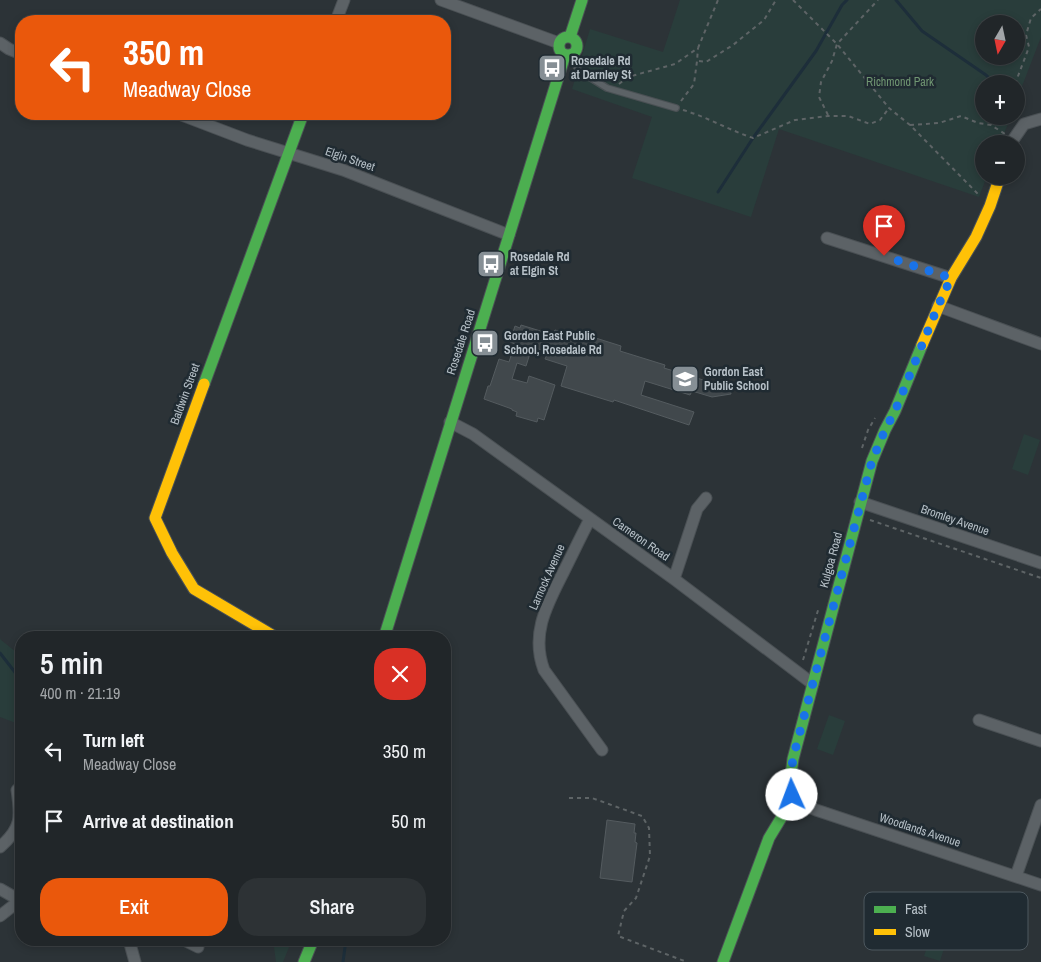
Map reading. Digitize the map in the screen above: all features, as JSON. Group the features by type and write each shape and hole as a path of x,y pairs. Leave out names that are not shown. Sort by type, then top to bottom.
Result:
{"street":[{"path":"338,15 344,0"},
{"path":"441,0 560,43"},
{"path":"570,37 582,0"},
{"path":"570,37 575,40 576,51 568,54 562,53 559,49 560,43 565,38 570,37"},
{"path":"0,44 15,52"},
{"name":"Rosedale Road","path":"386,631 450,422 568,54"},
{"path":"1017,135 1024,124 1041,119"},
{"name":"Elgin Street","path":"194,120 247,140 343,170 509,235"},
{"name":"Baldwin Street","path":"265,631 194,590 172,553 155,518 301,120"},
{"name":"Kulgoa Road","path":"792,800 791,775 793,758 872,461 895,411 938,306 951,278 976,237 997,185"},
{"path":"827,238 951,278"},
{"path":"938,306 1041,344"},
{"name":"Cameron Road","path":"450,422 473,434 674,579 813,684"},
{"path":"674,579 698,509 706,498"},
{"name":"Bromley Avenue","path":"860,502 1041,563"},
{"name":"Larnock Avenue","path":"590,519 545,609 539,646 544,670 602,750"},
{"path":"980,720 1041,741"},
{"path":"722,962 768,838 792,800"},
{"name":"Woodlands Avenue","path":"792,800 816,810 1041,885"},
{"path":"1016,876 1041,805"},
{"path":"0,847 15,831"},
{"path":"0,889 15,898"},
{"path":"0,916 15,905"},
{"path":"131,946 135,962"},
{"path":"304,962 311,946"}],"lane":[{"path":"568,54 578,70 611,89 676,108"}],"path":[{"path":"718,0 698,48 694,84 676,108 701,116 753,138 794,120 848,116 870,124 880,120 888,108"},
{"path":"697,61 706,62 733,46 764,20 776,0"},
{"path":"793,0 837,44 888,108 910,125 990,206"},
{"path":"828,116 819,97 821,82 832,61 837,44 878,0"},
{"path":"1018,75 1029,47 1026,35 1031,18 1041,9"},
{"path":"611,89 628,77 675,64 698,48"},
{"path":"910,125 939,123 961,116 975,122"},
{"path":"991,125 1003,135"},
{"path":"864,518 1041,578"},
{"path":"569,798 592,798 642,816 649,828 650,856 636,898 624,911 618,936 687,962"}],"green space":[{"name":"Richmond Park","path":"680,0 1041,0 1041,37 1025,79 1025,75 975,75 975,125 1007,125 1004,135 975,135 975,185 984,185 979,197 779,129 751,217 632,178 652,117 572,89 590,29 663,52"},
{"path":"1024,434 1040,440 1028,475 1012,469"},
{"path":"0,638 15,651 15,723 0,717"},
{"path":"829,715 845,721 833,755 817,749"},
{"path":"274,946 290,946 283,962 276,962"},
{"path":"926,950 944,950 940,961 924,956"}],"building":[{"path":"521,325 547,333 548,331 554,333 555,330 582,338 583,334 621,346 620,351 665,365 664,368 713,383 729,381 731,394 712,397 692,391 690,395 645,381 641,395 694,412 689,425 614,400 613,402 561,386 567,366 545,359 548,352 532,347 526,366 517,363 512,379 527,383 529,376 555,385 544,420 538,418 537,422 516,416 517,412 512,409 484,399 499,359 509,362 515,344 510,342 515,326 520,328"},
{"path":"607,820 635,824 634,833 636,833 635,842 637,843 632,882 600,878"}],"waterway":[{"path":"718,192 753,138 816,51 842,5 847,0"},
{"path":"896,0 922,31 986,75"},
{"path":"0,653 15,672"},
{"path":"343,962 345,946"}],"traffic: fast":[{"path":"570,37 582,0"},
{"path":"568,37 574,40 577,46 574,52 568,55 562,52 559,46 562,40 568,37"},
{"path":"386,631 565,55"},
{"path":"204,384 301,120"},
{"path":"723,962 769,838 792,800 791,775 793,759 872,461 922,345"},
{"path":"304,962 311,946"}],"traffic: slow":[{"path":"922,345 951,278 976,237 997,185"},
{"path":"204,384 155,518 172,553 194,589 265,631"}],"place":[{"name":"Rosedale Rd at Darnley St","path":"552,68"},
{"name":"Rosedale Rd at Elgin St","path":"491,264"},
{"name":"Gordon East Public School, Rosedale Rd","path":"485,343"},
{"name":"Gordon East Public School","path":"685,379"}],"route":[{"path":"792,795 791,768 793,758 872,461 951,278 884,256"}]}
